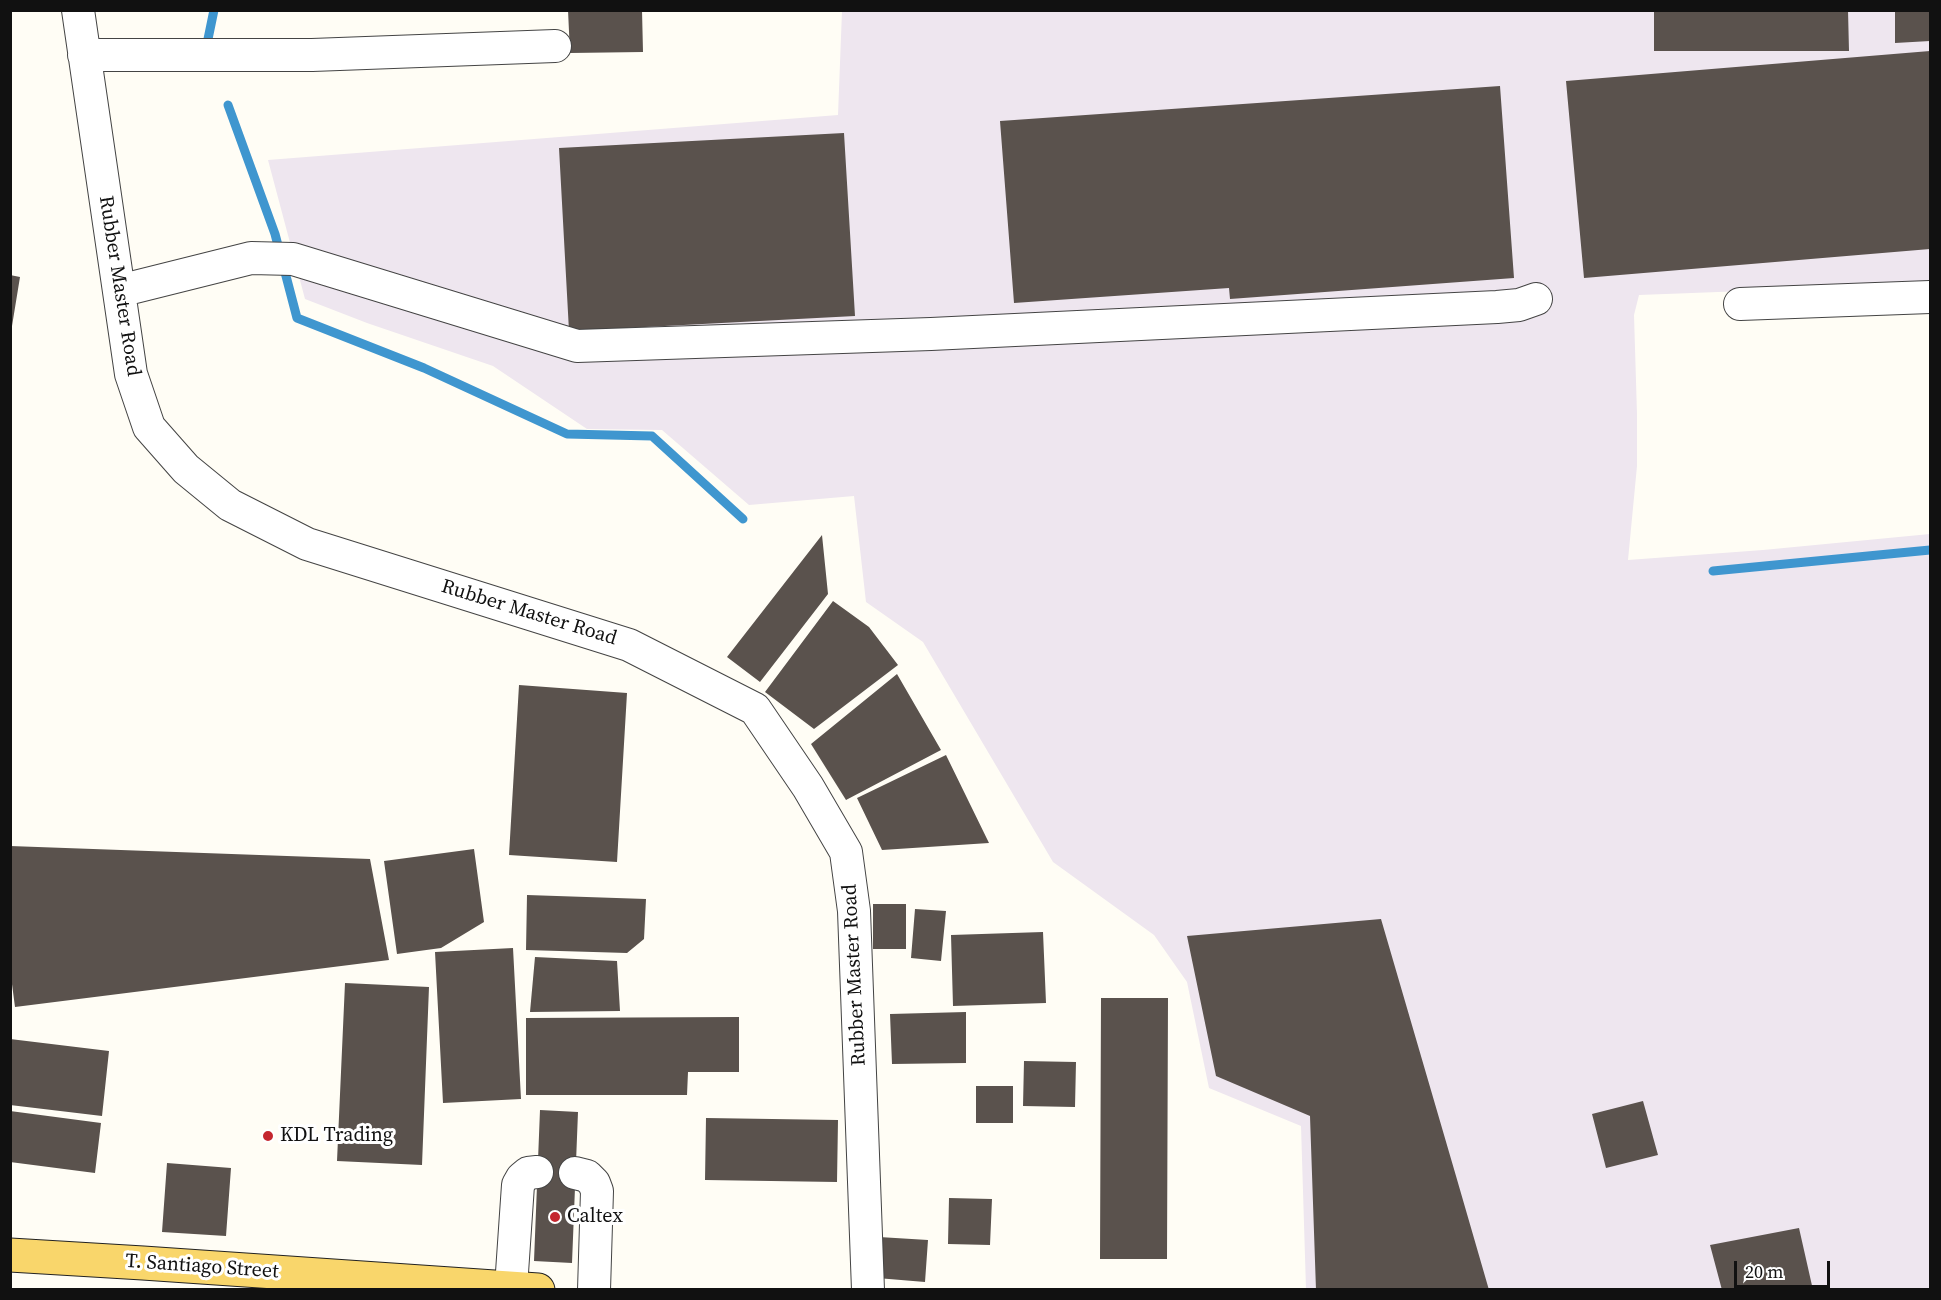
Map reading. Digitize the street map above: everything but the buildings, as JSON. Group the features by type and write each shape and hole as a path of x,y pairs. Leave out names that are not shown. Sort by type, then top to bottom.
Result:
{"main road":[{"name":"T. Santiago Street","path":"10,1255 510,1288"}],"street":[{"name":"Rubber Master Road","path":"78,10 131,374 149,427 186,469 230,505 307,544 629,645 755,709 808,787 846,852 854,911 868,1290"},
{"path":"84,55 312,55 555,46"},
{"path":"119,291 251,258 293,258 577,346 931,334 1497,308 1519,305 1536,299"},
{"path":"1740,304 1930,297"},
{"path":"510,1288 518,1185 528,1173 537,1172"},
{"path":"575,1173 587,1176 594,1183 597,1191 594,1290"}],"shaded area":[{"path":"842,11 1930,11 1930,284 1639,295 1634,315 1637,466 1628,560 1930,534 1930,1289 1306,1289 1301,1126 1209,1088 1187,982 1154,935 1053,862 923,642 866,602 854,496 749,505 662,430 587,429 493,366 305,299 268,160 838,115"}],"waterway":[{"path":"208,39 214,10"},
{"path":"228,105 275,234 297,318 424,368 567,434 652,436 743,519"},
{"path":"1713,571 1930,550"}],"place":[{"name":"KDL Trading","path":"268,1136"},
{"name":"Caltex","path":"555,1217"}]}
